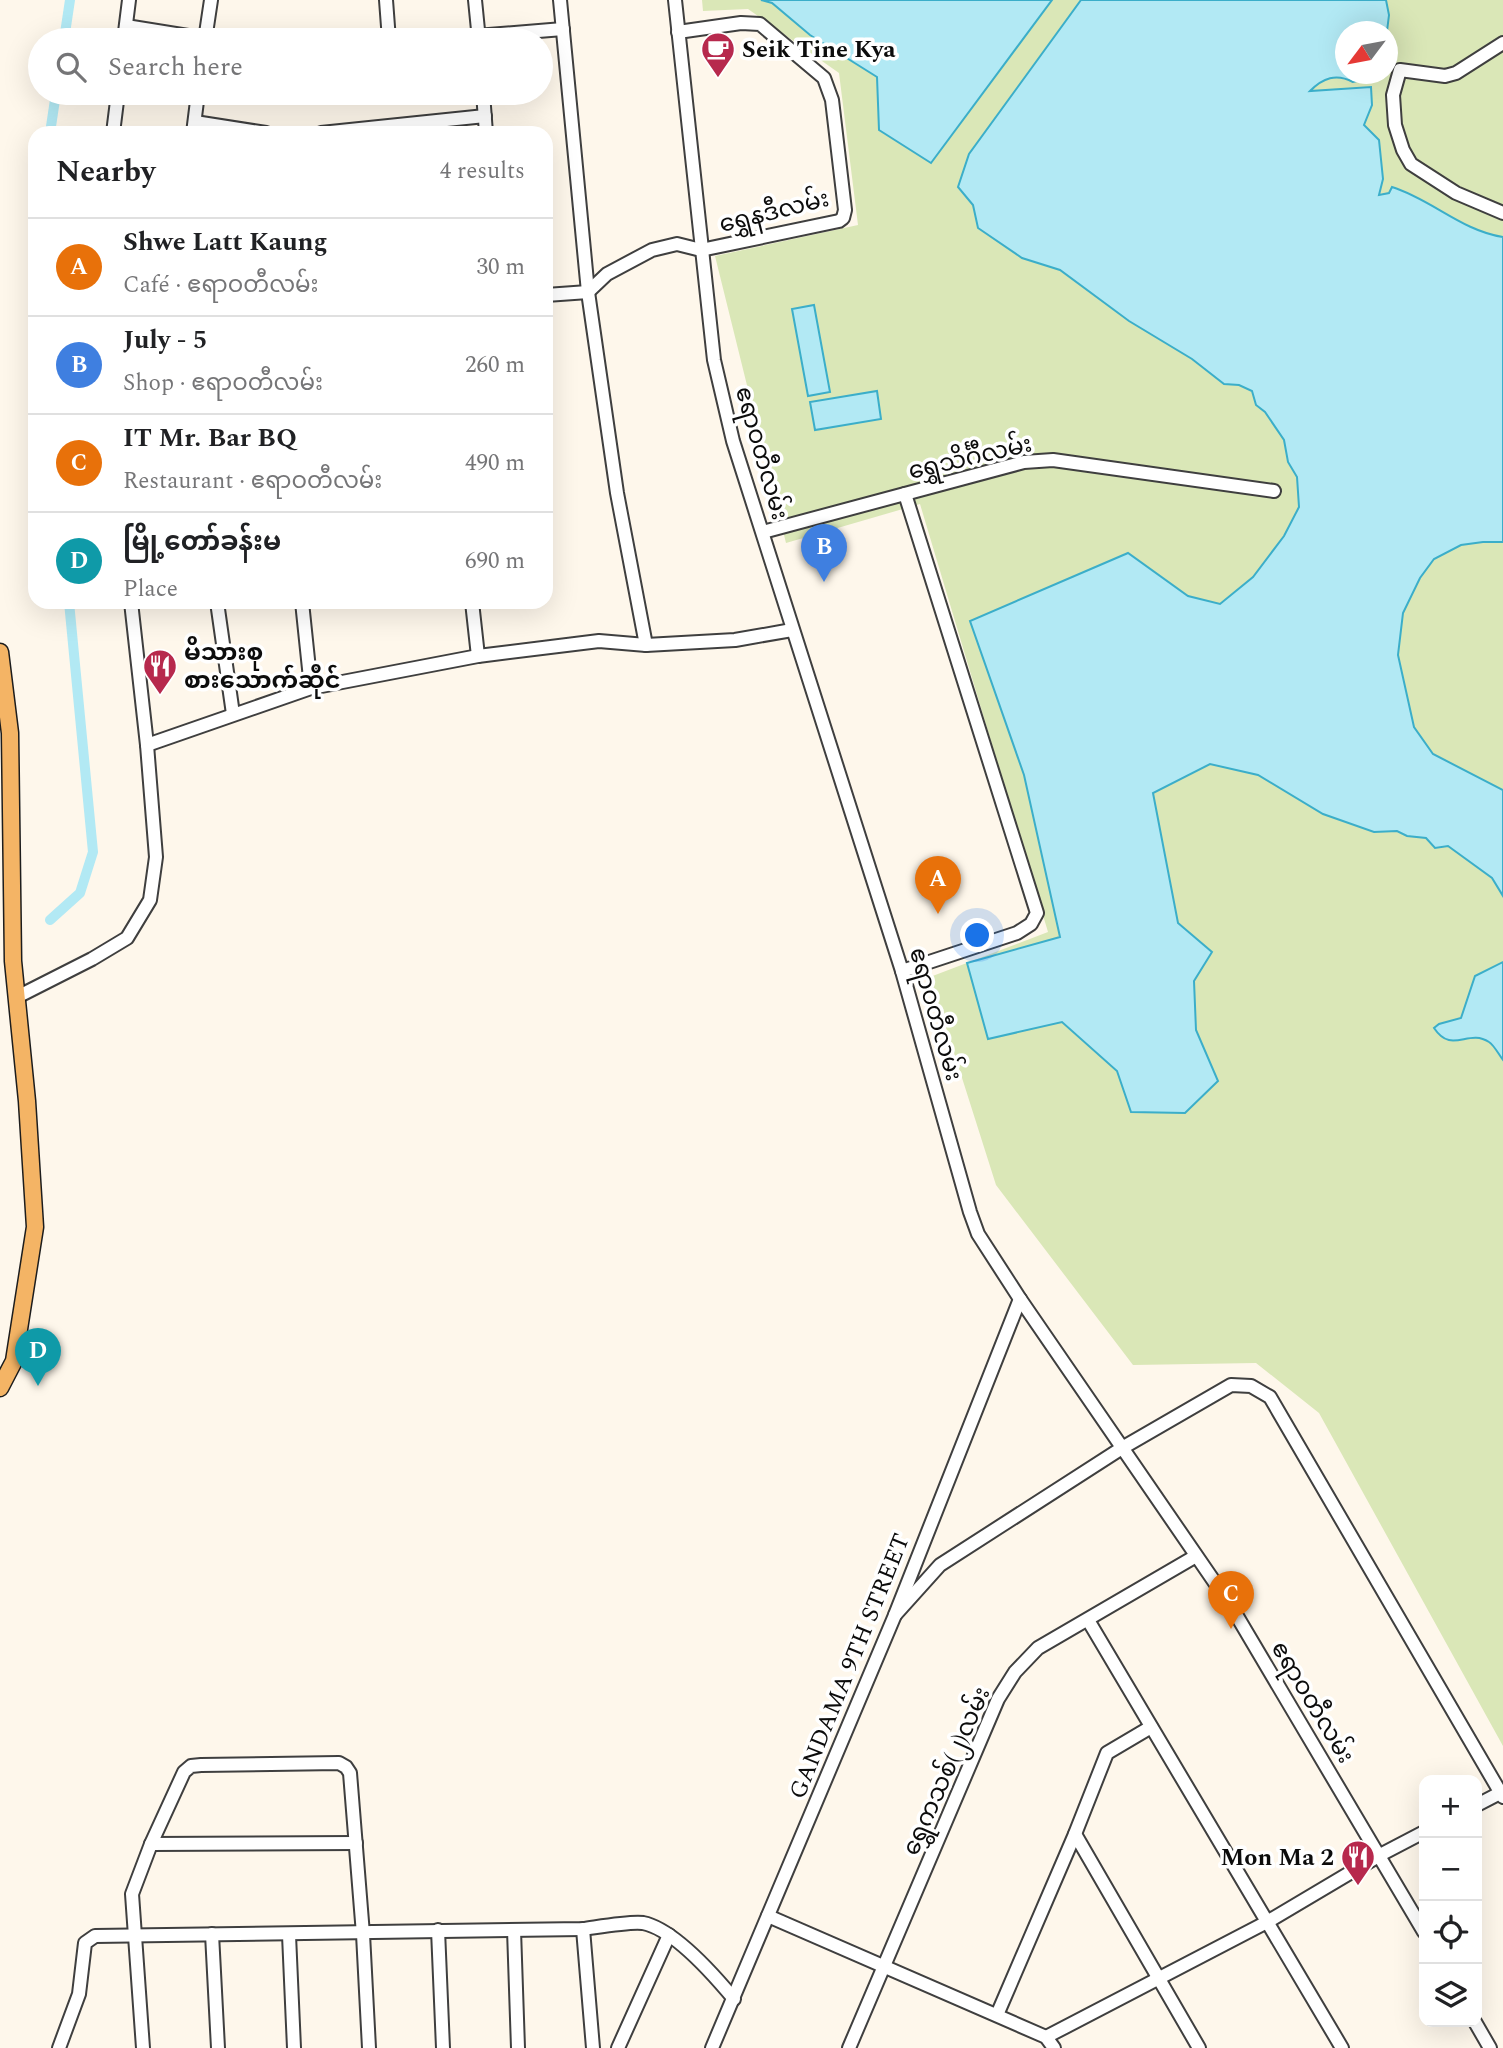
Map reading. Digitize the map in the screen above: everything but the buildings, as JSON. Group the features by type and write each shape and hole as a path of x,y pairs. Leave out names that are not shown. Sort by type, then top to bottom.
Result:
{"main road":[{"path":"0,652 10,733 13,961 35,1227 14,1361 0,1388"}],"street":[{"path":"130,0 126,26 138,28"},
{"path":"209,28 211,0"},
{"path":"386,0 388,28"},
{"path":"475,0 478,28"},
{"path":"560,0 588,292 617,493 646,645"},
{"name":"ဧရာဝတီလမ်း","path":"675,0 714,360 733,441 902,971 978,1234 1231,1606 1419,1923"},
{"name":"ရွှေနဒီလမ်း","path":"678,32 741,23 760,24 824,79 832,100 845,209 844,218 839,221 701,250"},
{"path":"553,30 563,29"},
{"path":"1503,43 1456,73 1445,76 1400,70 1393,95 1395,125 1411,164 1456,193 1503,213"},
{"path":"114,126 116,105"},
{"path":"194,126 197,105"},
{"path":"484,105 486,126"},
{"path":"389,126 485,116"},
{"path":"553,294 588,292 607,274 652,250 677,244 701,250"},
{"name":"ရွှေသိင်္ဂီလမ်း","path":"763,532 1024,463 1053,460 1274,491"},
{"path":"902,971 1017,933 1031,924 1037,914 905,494"},
{"path":"17,997 92,960 127,938 150,900 156,857 132,609"},
{"path":"218,609 233,715"},
{"path":"303,609 311,688"},
{"path":"473,609 478,656"},
{"path":"147,745 311,688 478,656 598,641 646,645 734,640 792,631"},
{"name":"GANDAMA 9TH STREET","path":"712,2048 895,1615 1020,1299"},
{"path":"895,1615 940,1565 1122,1448 1231,1385 1251,1386 1270,1397 1502,1795 1482,1803"},
{"name":"ရွှေကသစ်(၂)လမ်း","path":"849,2048 998,1699 1015,1672 1038,1648 1196,1556"},
{"path":"1087,1620 1342,2048"},
{"path":"997,2015 1107,1753 1151,1727"},
{"path":"144,2048 132,1894 179,1780 191,1766 339,1763 346,1766 350,1773 369,2048"},
{"path":"1075,1834 1199,2048"},
{"path":"768,1916 997,2015 1050,2042 1419,1835"},
{"path":"151,1844 356,1843"},
{"path":"59,2048 79,1994 85,1943 95,1937 583,1929 643,1923 669,1936 710,1971 734,1999"},
{"path":"583,1929 593,2048"},
{"path":"438,1930 443,2048"},
{"path":"514,1930 518,2048"},
{"path":"212,1934 218,2048"},
{"path":"289,1935 293,2048"},
{"path":"618,2048 669,1936"},
{"path":"1478,2027 1490,2048"}],"green space":[{"path":"702,0 1503,0 1503,1746 1319,1413 1256,1363 1133,1365 996,1185 930,977 1048,932 920,504 786,543 715,256 858,225 839,73 748,9 703,11"}],"water":[{"path":"761,0 1052,0 931,163 879,130 877,77 810,35 772,3"},
{"path":"1081,0 1386,0 1388,21 1335,21 1335,77 1310,91 1371,87 1372,105 1364,125 1379,140 1383,179 1379,195 1389,193 1392,187 1420,199 1460,222 1488,234 1503,237 1503,542 1461,545 1434,559 1420,578 1403,613 1398,655 1414,727 1433,754 1503,790 1503,896 1492,878 1448,846 1435,848 1426,838 1407,836 1397,831 1374,832 1323,814 1258,775 1210,764 1153,793 1178,923 1212,952 1194,981 1196,1030 1218,1081 1185,1113 1131,1112 1117,1071 1062,1022 988,1039 967,963 1060,937 1024,775 970,621 1128,553 1188,596 1220,604 1253,577 1284,536 1299,507 1297,477 1288,462 1284,440 1265,412 1256,405 1252,391 1239,385 1224,384 1192,359 1129,321 1060,270 1022,258 978,228 973,205 958,187 969,154"},
{"path":"814,305 830,392 808,396 792,309"},
{"path":"877,391 881,419 815,430 810,402"},
{"path":"1503,962 1503,1060 1489,1042 1481,1038 1447,1040 1434,1028 1461,1018 1475,976"}],"waterway":[{"path":"66,28 70,0"},
{"path":"51,126 54,105"},
{"path":"50,920 80,893 93,852 70,609"}],"place":[{"name":"Seik Tine Kya","path":"718,79"},
{"name":"July - 5","path":"824,582"},
{"name":"မိသားစု စားသောက်ဆိုင်","path":"160,696"},
{"name":"Shwe Latt Kaung","path":"938,914"},
{"name":"မြို့တော်ခန်းမ","path":"38,1386"},
{"name":"IT Mr. Bar BQ","path":"1231,1629"},
{"name":"Mon Ma 2","path":"1358,1887"}]}
